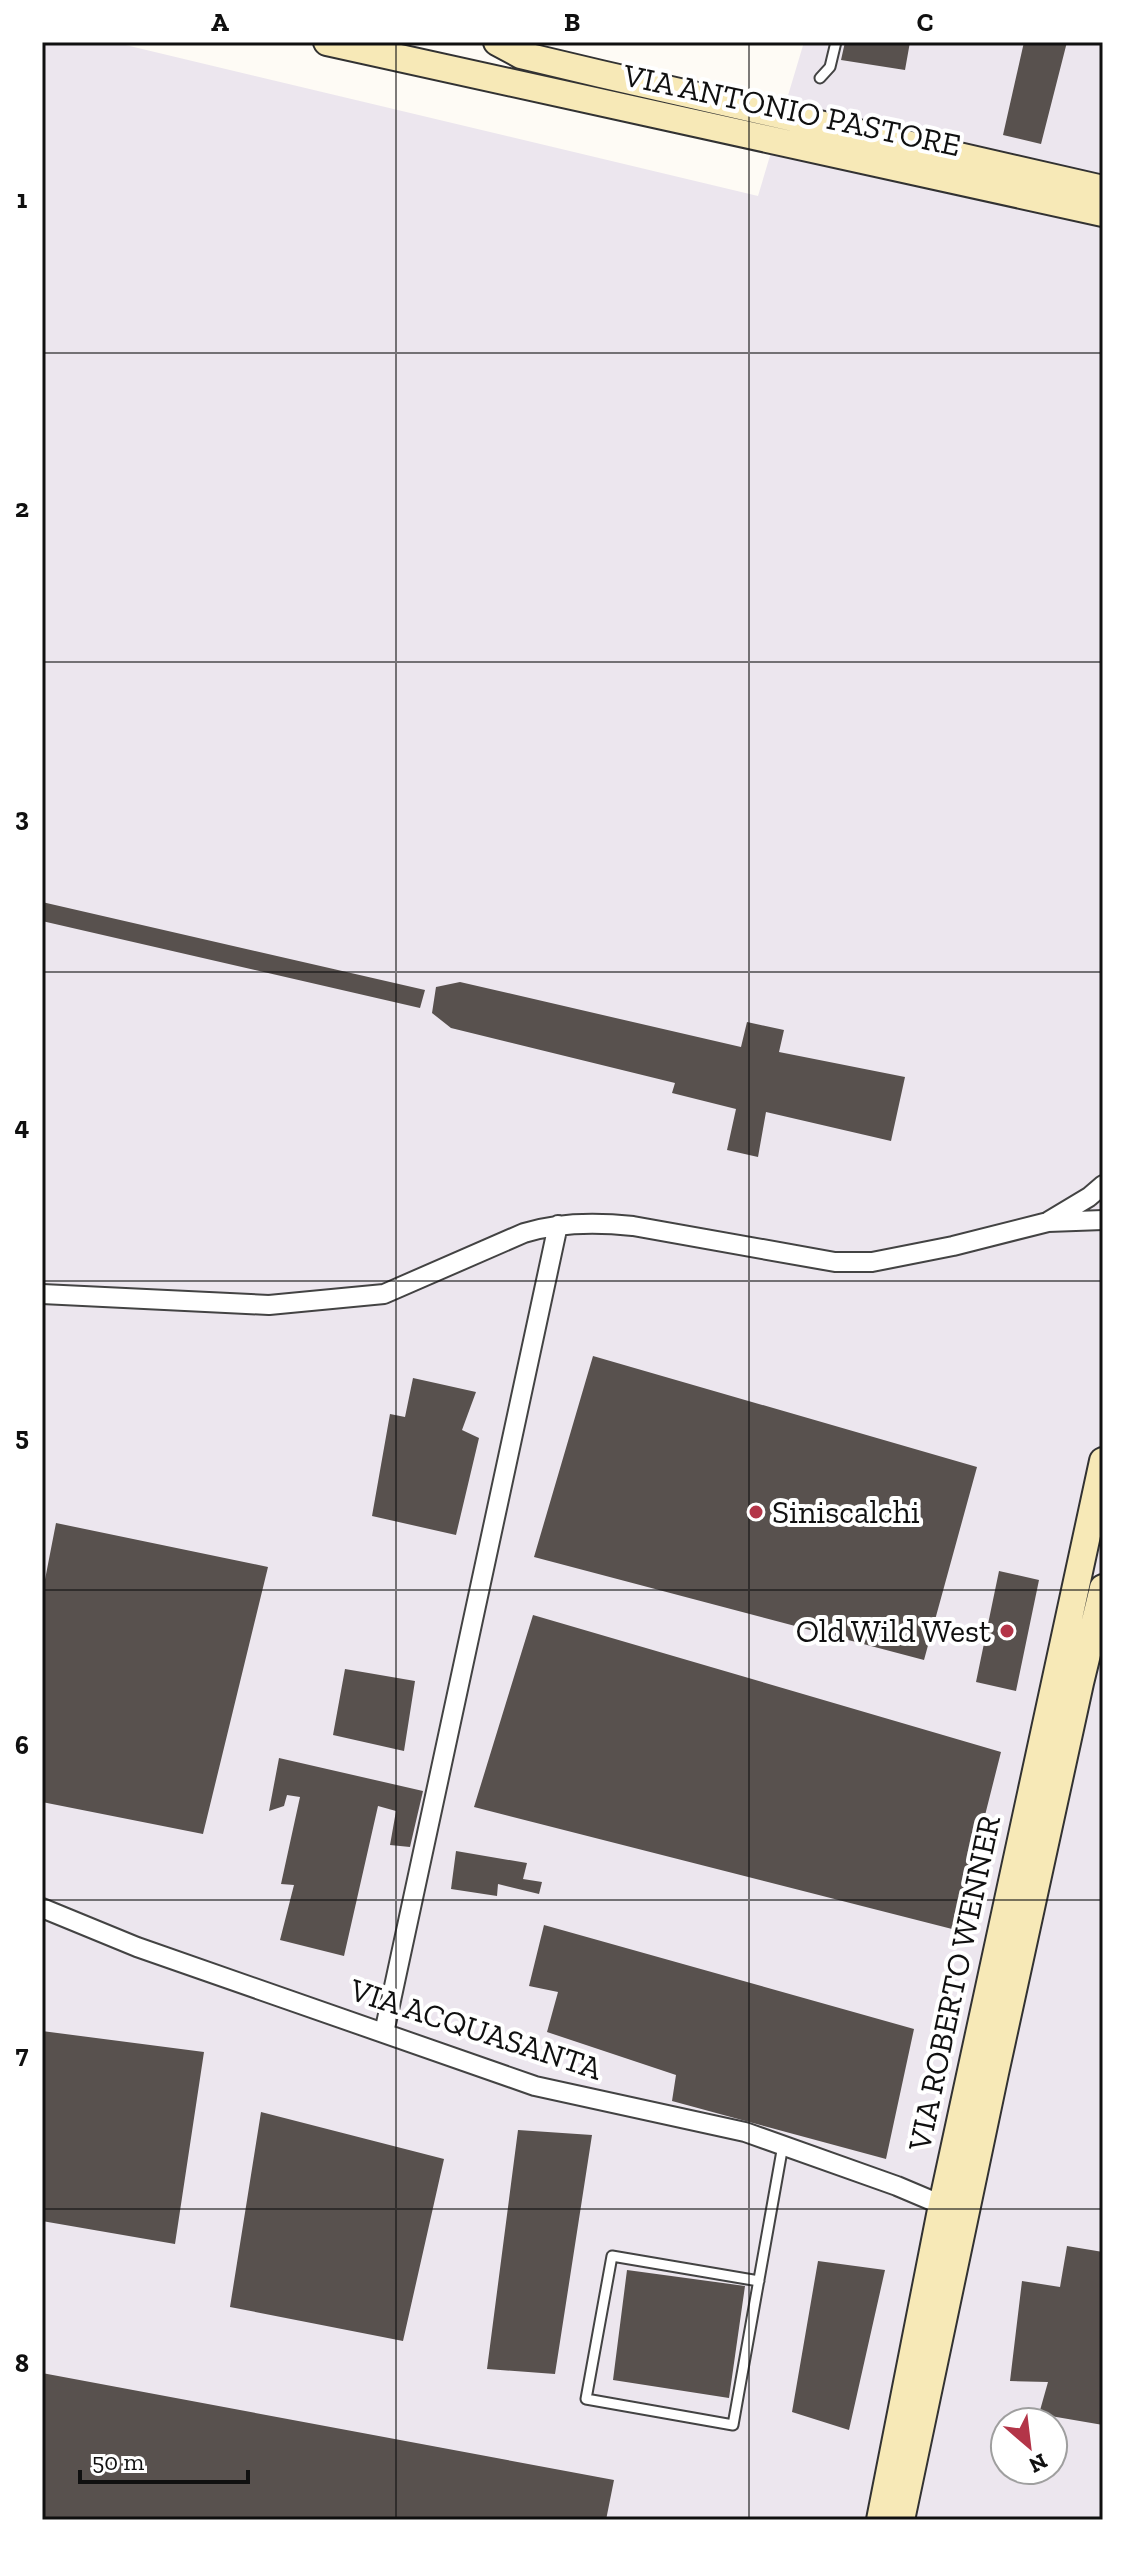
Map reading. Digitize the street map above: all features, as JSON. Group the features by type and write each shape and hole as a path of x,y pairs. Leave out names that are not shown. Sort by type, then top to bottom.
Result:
{"main road":[{"name":"VIA ANTONIO PASTORE","path":"327,42 375,48 1103,213"},
{"name":"VIA ANTONIO PASTORE","path":"497,42 521,55 1103,189"},
{"name":"VIA ROBERTO WENNER","path":"880,2520 942,2205 1103,1461"},
{"name":"VIA ROBERTO WENNER","path":"901,2520 1009,2010 1103,1588"}],"street":[{"path":"1048,1222 1103,1185"},
{"path":"42,1294 269,1305 384,1294 524,1233 558,1225 618,1225 835,1262 872,1262 927,1252 1048,1222 1103,1220"},
{"path":"384,2033 558,1225"},
{"name":"VIA ACQUASANTA","path":"42,1908 137,1947 535,2086 745,2132 942,2205"}],"lane":[{"path":"820,78 830,67 836,42"},
{"path":"759,2281 612,2256 586,2399 733,2425 759,2281 783,2145"}],"shaded area":[{"path":"42,42 113,42 758,196 804,42 1103,42 1103,2520 42,2520"}],"building":[{"path":"845,42 910,42 905,70 841,60"},
{"path":"1024,42 1067,42 1041,144 1003,135"},
{"path":"42,902 425,990 420,1008 42,921"},
{"path":"460,982 741,1047 747,1022 784,1030 779,1052 905,1077 891,1141 766,1112 758,1157 727,1150 736,1109 672,1093 675,1083 451,1028 432,1013 436,987"},
{"name":"Siniscalchi","path":"593,1356 977,1467 924,1660 534,1557"},
{"path":"413,1378 476,1392 462,1430 479,1438 456,1535 372,1516 390,1414 405,1417"},
{"path":"56,1523 268,1567 203,1834 42,1802 42,1595"},
{"name":"Old Wild West","path":"999,1571 1039,1580 1016,1691 976,1682"},
{"path":"533,1615 1001,1752 956,1930 474,1807"},
{"path":"345,1669 415,1681 404,1751 333,1735"},
{"path":"279,1758 423,1791 410,1847 390,1845 396,1811 378,1806 344,1956 280,1940 294,1885 281,1884 300,1797 287,1795 284,1806 269,1811"},
{"path":"456,1851 527,1863 523,1879 542,1882 539,1894 498,1884 497,1896 451,1889"},
{"path":"544,1925 914,2029 886,2159 672,2101 676,2075 547,2032 558,1992 529,1986"},
{"path":"42,2031 204,2052 175,2244 42,2221"},
{"path":"261,2112 444,2159 403,2341 230,2307"},
{"path":"518,2130 592,2135 555,2374 487,2369"},
{"path":"1067,2246 1103,2252 1103,2425 1069,2419 1069,2406 1041,2406 1048,2382 1010,2381 1022,2281 1060,2287"},
{"path":"818,2261 885,2270 849,2430 792,2412"},
{"path":"627,2270 745,2286 729,2398 613,2380"},
{"path":"42,2373 614,2480 606,2520 42,2520"}],"place":[{"name":"Siniscalchi","path":"756,1512"},
{"name":"Old Wild West","path":"1007,1631"}]}
